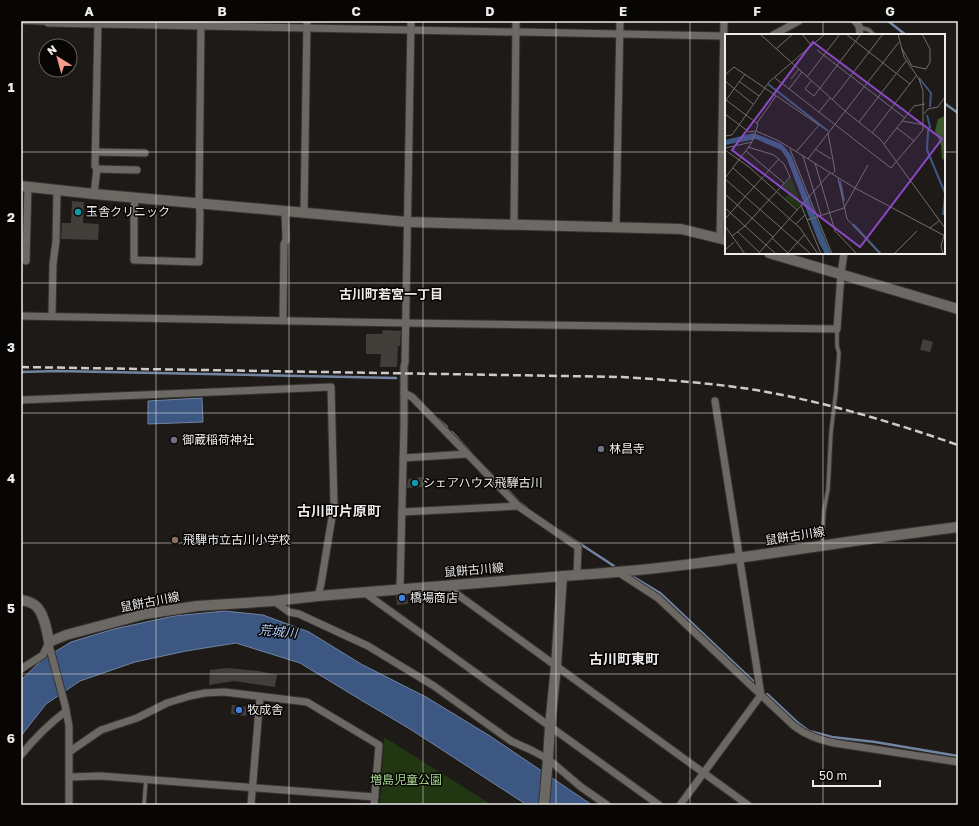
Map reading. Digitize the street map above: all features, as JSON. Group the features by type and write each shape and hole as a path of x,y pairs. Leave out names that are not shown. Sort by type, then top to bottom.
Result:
{"street":[{"path":"400,589 411,21"},
{"path":"514,224 516,21"},
{"path":"616,227 620,21"},
{"path":"26,261 24,186 94,194 407,222 681,229 723,239 720,191 724,109 724,21"},
{"path":"775,34 799,21"},
{"path":"94,194 97,169 95,166 98,22"},
{"path":"48,23 306,24 411,30 723,36"},
{"path":"135,197 134,260 199,262 201,23"},
{"path":"304,213 306,24"},
{"path":"857,24 860,34"},
{"path":"96,152 145,153"},
{"path":"97,169 137,170"},
{"path":"52,316 57,190"},
{"path":"283,320 284,244 286,240 285,211"},
{"path":"772,254 958,310"},
{"path":"21,316 837,329 844,254"},
{"path":"21,400 331,387 334,505 322,584 318,596"},
{"path":"404,393 412,397 518,506 578,547 577,575"},
{"path":"680,805 761,695 715,400"},
{"path":"403,458 467,454"},
{"path":"402,512 518,506"},
{"name":"鼠餅古川線","path":"50,646 66,634 145,614 197,606 274,601 400,589 618,572 740,558 822,545 958,527"},
{"path":"618,572 658,598 802,732 817,739 834,743 958,762"},
{"path":"544,805 562,576"},
{"path":"450,586 454,592 748,805"},
{"path":"365,593 659,805"},
{"path":"21,600 35,605 42,615 66,708 69,726 69,805"},
{"path":"274,601 289,612 299,614 368,646 434,686 511,741 531,750 608,805"},
{"path":"21,669 43,654 50,646"},
{"path":"69,752 100,730 137,718 167,703 190,696 205,693 224,692 307,702 380,745 374,805"},
{"path":"251,805 260,697"},
{"path":"21,755 66,708"},
{"path":"68,777 101,776 375,797"}],"lane":[{"path":"21,22 48,23"},
{"path":"857,24 869,30 873,34"},
{"path":"822,545 839,353 837,346 837,329"},
{"path":"144,805 146,779"}],"green space":[{"name":"増島児童公園","path":"384,737 492,805 380,805"}],"water":[{"path":"202,398 203,422 148,424 148,401"},
{"name":"荒城川","path":"225,611 263,615 309,632 361,664 426,697 490,736 592,805 527,805 410,729 300,663 236,643 186,651 135,662 80,681 46,704 21,736 21,680 43,659 71,642 114,629 174,616"}],"building":[{"name":"玉舎クリニック","path":"72,201 84,202 83,223 99,224 98,240 61,239 62,223 71,223"},
{"path":"383,330 401,331 400,346 398,346 397,367 380,367 381,354 366,354 366,334 382,334"},
{"path":"923,339 933,342 930,352 920,350"},
{"name":"シェアハウス飛騨古川","path":"422,477 423,487 407,488 408,479"},
{"name":"橋場商店","path":"407,595 408,604 397,605 396,596"},
{"path":"227,668 259,671 277,675 275,687 234,681 209,685 210,670"},
{"name":"牧成舎","path":"232,705 247,707 246,716 231,714"}],"waterway":[{"path":"888,21 905,34"},
{"path":"945,104 958,113"},
{"path":"21,372 58,371 396,378"},
{"path":"438,419 447,427"},
{"path":"452,432 471,453"},
{"path":"499,481 520,503 527,508"},
{"path":"559,530 614,566"},
{"path":"632,576 660,593 753,681"},
{"path":"767,694 798,723 809,731 832,737 875,742 958,756"}],"railway":[{"path":"21,367 623,377 673,381 756,390 807,400 908,428 958,445"}],"place":[{"name":"玉舎クリニック","path":"78,212"},
{"name":"御蔵稲荷神社","path":"174,440"},
{"name":"林昌寺","path":"601,449"},
{"name":"シェアハウス飛騨古川","path":"415,483"},
{"name":"飛騨市立古川小学校","path":"175,540"},
{"name":"橋場商店","path":"402,598"},
{"name":"牧成舎","path":"239,710"}],"district":[{"name":"古川町若宮一丁目","path":"391,294"},
{"name":"古川町片原町","path":"339,511"},
{"name":"古川町東町","path":"624,659"}]}
